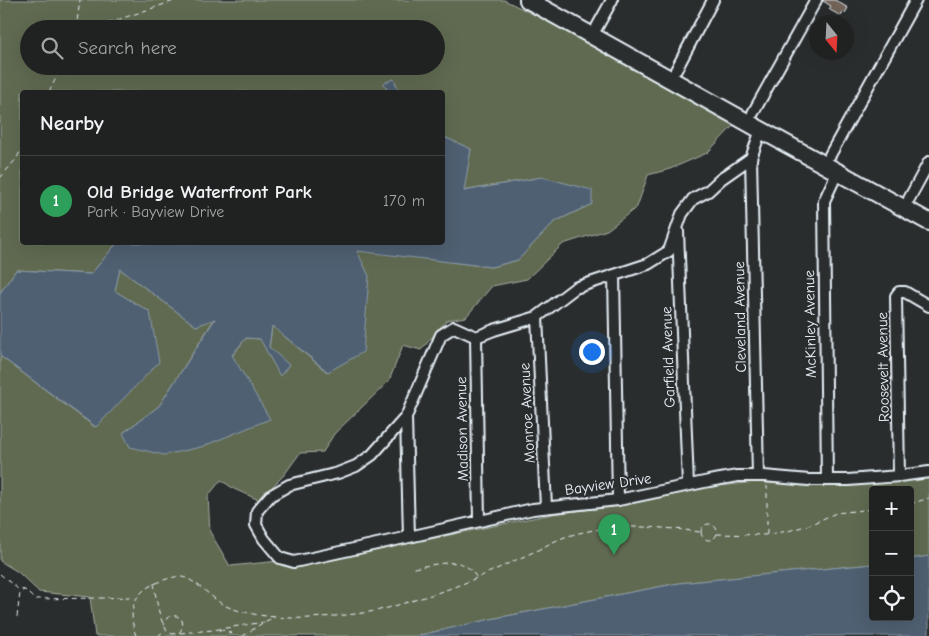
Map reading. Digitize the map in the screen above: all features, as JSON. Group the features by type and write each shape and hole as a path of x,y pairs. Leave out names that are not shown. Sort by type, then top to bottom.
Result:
{"highway":[{"path":"528,0 929,222"},
{"path":"550,0 929,210"}],"street":[{"path":"597,26 612,0"},
{"path":"676,70 713,0"},
{"path":"753,113 816,0"},
{"path":"830,155 916,0"},
{"name":"Cleveland Avenue","path":"758,476 751,158 760,130"},
{"path":"409,538 406,417 441,335 454,327 476,337 537,317 575,288 648,264 669,251 682,214 693,200 708,191 751,158"},
{"path":"909,199 929,162"},
{"name":"McKinley Avenue","path":"827,480 824,201 838,171"},
{"name":"Garfield Avenue","path":"678,227 688,485"},
{"path":"614,275 618,500"},
{"name":"Roosevelt Avenue","path":"900,476 896,296 899,292 905,292 929,306"},
{"name":"Monroe Avenue","path":"537,317 546,508"},
{"name":"Madison Avenue","path":"476,337 478,521"},
{"name":"Bayview Drive","path":"406,417 372,455 356,466 338,473 289,485 270,496 257,511 256,525 264,539 280,558 294,562 533,509 618,500 738,476 848,480 929,472"}],"path":[{"path":"77,20 80,0"},
{"path":"114,20 177,0"},
{"path":"50,90 58,75"},
{"path":"0,178 17,158 20,151"},
{"path":"767,534 768,483"},
{"path":"914,503 929,498"},
{"path":"700,532 703,538 709,540 717,534 788,532 836,514 869,509"},
{"path":"700,532 703,526 709,524 716,528 717,534"},
{"path":"136,636 132,612 136,598 141,592 154,584 169,578 183,577 191,580 223,604 240,610 276,617 343,616 377,611 433,595 477,578 564,537 588,531 648,527 700,532"},
{"path":"414,568 452,563 462,564 471,570 477,578"},
{"path":"0,574 18,589 25,590 34,599 136,598"},
{"path":"154,584 159,614 165,630 172,634 264,622"},
{"path":"17,617 20,593 25,590"},
{"path":"164,625 167,618 174,615 178,616 183,622 179,633"},
{"path":"243,636 264,622 276,617"},
{"path":"158,636 165,630"},
{"path":"213,630 223,630 235,636"}],"green space":[{"path":"0,0 504,0 568,31 735,124 707,153 670,169 648,175 637,207 607,230 563,244 527,279 492,286 466,317 447,320 421,350 403,345 389,381 334,434 323,452 300,453 284,475 259,500 234,489 221,480 208,496 210,532 230,566 279,561 303,565 552,514 626,505 710,487 755,482 849,486 929,478 929,556 914,558 914,486 869,486 869,564 679,583 491,619 416,636 95,636 90,597 39,592 18,572 0,561 0,356 95,427 150,312 114,291 120,269 196,326 215,318 159,406 123,433 232,356 246,338 261,339 269,348 272,326 327,372 357,250 491,267 518,260 554,222 592,204 542,177 463,191 471,149 445,137 445,90 398,90 394,79 384,83 387,90 20,90 20,245 115,245 91,274 16,270 0,293"}],"water":[{"path":"394,79 398,90 387,90 384,83"},
{"path":"445,137 471,149 464,191 542,177 592,190 592,204 554,222 518,260 491,267 357,251 369,276 363,352 328,372 272,326 269,347 289,365 280,376 260,339 246,338 232,355 270,419 201,447 164,455 130,447 123,433 159,406 215,319 196,326 120,269 115,291 150,312 159,362 96,427 0,356 0,293 16,270 91,274 115,245 445,245"},
{"path":"929,556 929,636 416,636 491,619 679,583 869,564 869,621 914,621 914,558"}],"building":[{"path":"835,0 848,8 845,13 843,12 839,15 830,10 831,6 823,1"}],"place":[{"name":"Old Bridge Waterfront Park","path":"614,555"}]}
